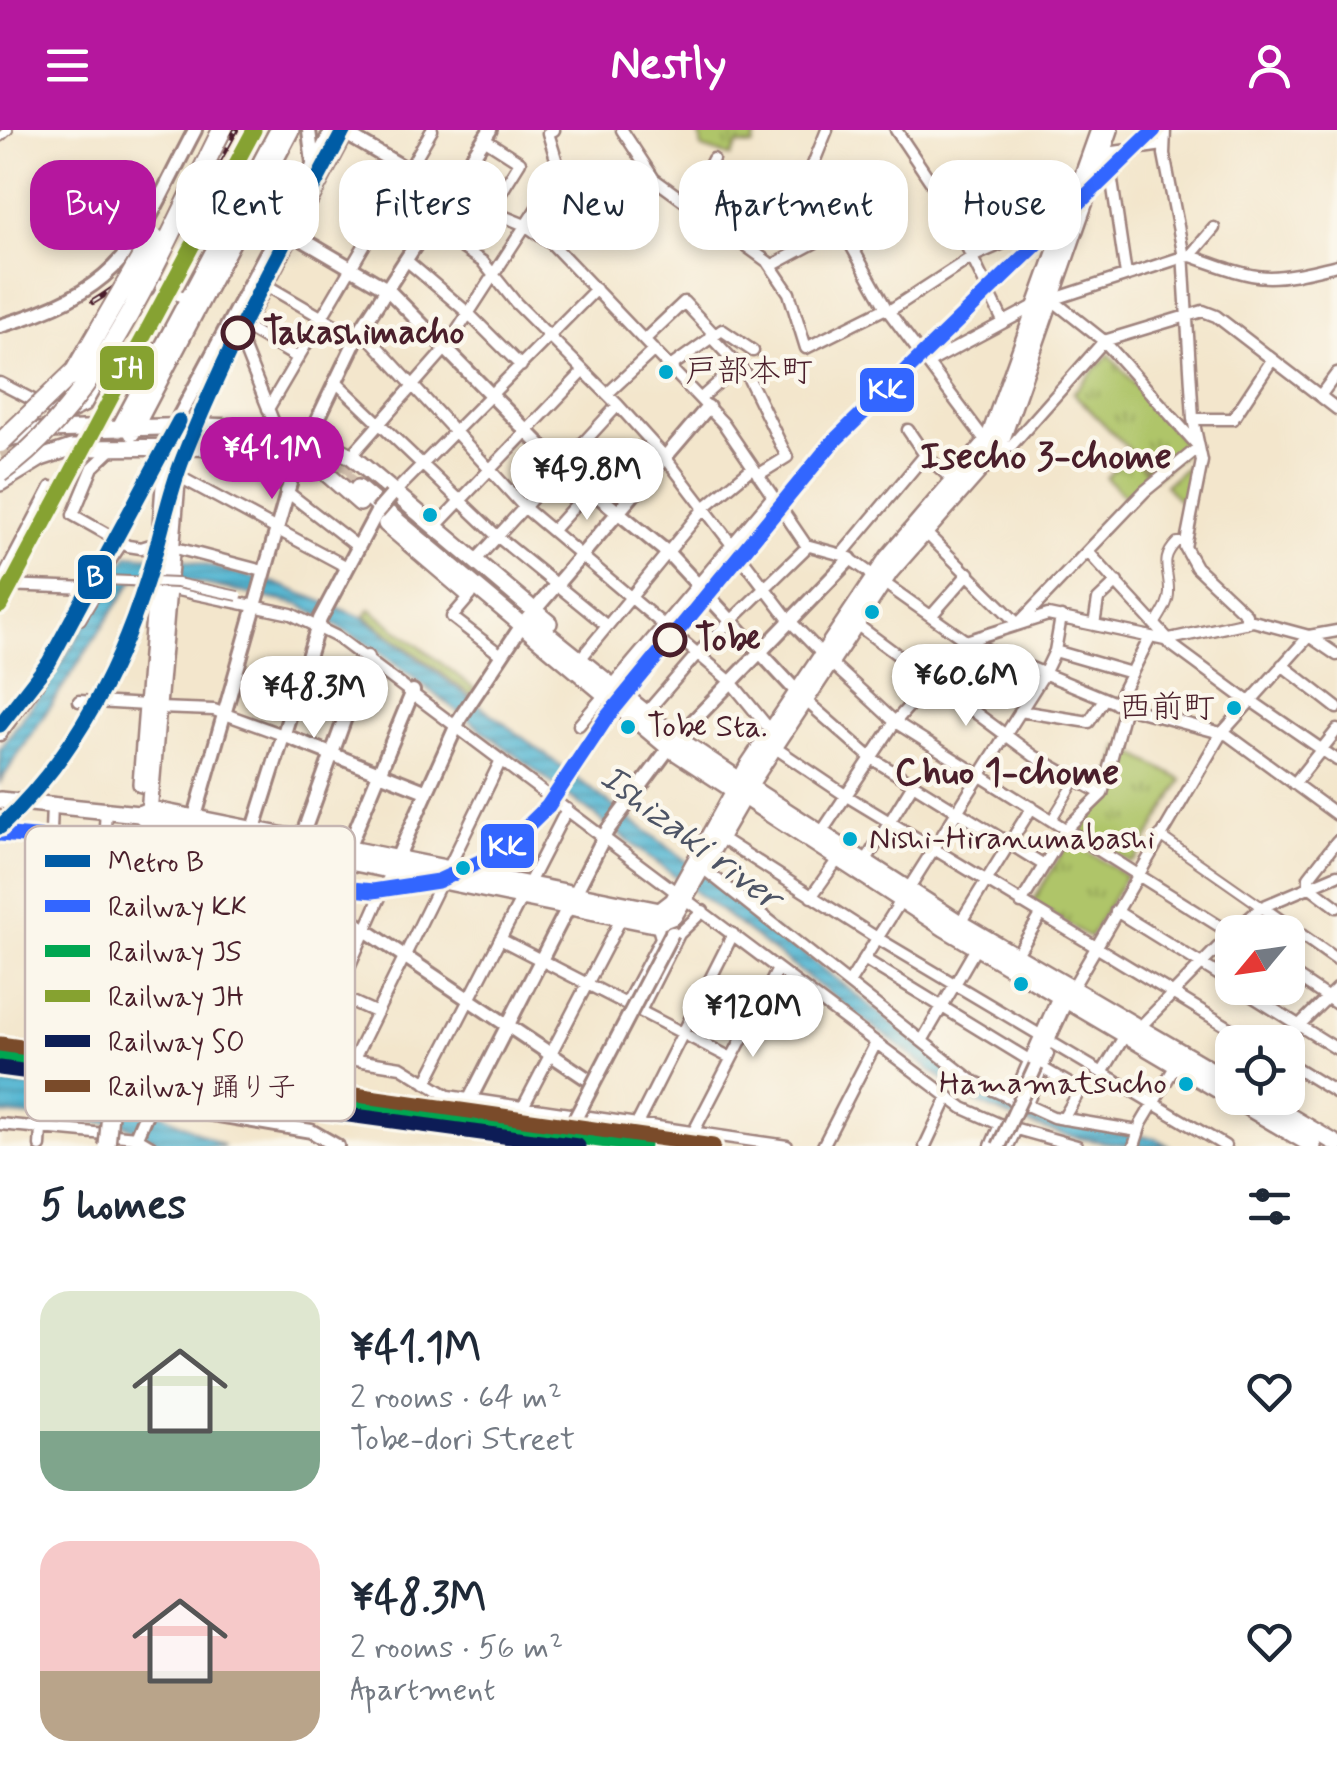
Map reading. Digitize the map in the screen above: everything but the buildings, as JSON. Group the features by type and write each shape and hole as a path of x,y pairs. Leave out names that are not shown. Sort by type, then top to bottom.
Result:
{"highway":[{"path":"0,451 60,395 96,341 208,130"},
{"path":"0,473 46,434 88,382 222,130"},
{"path":"0,442 54,395 96,341"}],"main road":[{"path":"127,429 135,405 188,300 278,130"},
{"path":"114,447 292,130"},
{"path":"826,658 856,624 880,578 925,532 993,443 1096,152 1098,130"},
{"path":"1081,185 1110,130"},
{"path":"1044,302 1058,250"},
{"path":"0,442 65,423 119,420 135,405"},
{"path":"44,430 276,428 310,435 351,456 475,562 568,672 646,713 673,743"},
{"path":"570,900 657,924 683,897 741,788 880,578 955,482 993,443"},
{"path":"0,482 57,452 114,447 263,448 300,456 330,476 471,596 525,621"},
{"path":"166,549 178,476 174,447"},
{"path":"144,826 174,447"},
{"path":"362,484 525,621 580,657 605,689 673,743 838,860 1016,956 1067,996"},
{"path":"741,788 865,862 976,948 1215,1073"},
{"path":"700,868 721,838 741,788"},
{"path":"0,800 146,814 198,826"},
{"path":"193,824 198,826"},
{"path":"355,856 570,900 655,912 683,897"},
{"path":"1132,1031 1176,1065 1313,1146"},
{"path":"1288,1115 1335,1142"},
{"path":"118,1146 120,1121"}],"street":[{"path":"0,326 69,300 114,272 134,245 195,130"},
{"path":"308,130 313,160"},
{"path":"415,160 432,130"},
{"path":"351,456 446,348 562,168 549,143 548,133 554,130"},
{"path":"622,130 642,160"},
{"path":"816,160 828,130"},
{"path":"896,130 947,206 1003,322"},
{"path":"1165,130 1163,145 1186,257 1193,419 1202,474 1186,542 1192,562 1239,606 1246,622"},
{"path":"319,160 337,134"},
{"path":"337,134 388,160"},
{"path":"319,175 337,134"},
{"path":"471,160 487,135 520,162 507,183"},
{"path":"1096,152 1163,145"},
{"path":"1096,152 1109,161 1126,274"},
{"path":"507,219 553,245 704,403 808,546 846,556 966,642 1121,705 1228,735 1337,815"},
{"path":"924,357 1044,302 1186,257 1214,228"},
{"path":"319,249 387,290 563,467 668,553 801,696 871,758 1044,865"},
{"path":"174,447 271,250"},
{"path":"181,427 207,396 285,250"},
{"path":"268,409 363,250"},
{"path":"193,824 286,492 359,334 412,250"},
{"path":"467,250 665,457 790,621 895,722 1215,922"},
{"path":"756,250 789,293 806,348 888,309 988,250"},
{"path":"770,266 802,250"},
{"path":"854,250 888,309 993,443 1011,446 1104,340 1188,313 1216,316 1337,409"},
{"path":"1186,257 1230,273 1277,279 1337,265"},
{"path":"406,260 468,313 521,366"},
{"path":"0,383 64,416 85,406 154,281 188,300"},
{"path":"266,285 322,318 359,334 413,386 524,508 731,682 772,739 845,795 1224,1025"},
{"path":"259,826 320,621 376,514 596,289"},
{"path":"39,406 79,360 116,300 137,311"},
{"path":"580,657 704,507 756,471 787,457 747,375 684,302 644,340"},
{"path":"1044,302 1104,340 1199,447"},
{"path":"670,368 722,330 753,351"},
{"path":"241,331 298,358"},
{"path":"241,331 276,428"},
{"path":"607,394 654,350"},
{"path":"1193,419 1233,419 1272,360"},
{"path":"355,954 425,792 474,695 525,621 737,366"},
{"path":"435,527 584,371"},
{"path":"1320,396 1337,373"},
{"path":"336,382 498,537 607,626"},
{"path":"207,396 208,414 221,427"},
{"path":"475,562 618,404"},
{"path":"908,430 925,456 955,482"},
{"path":"114,447 93,467 73,516 122,543 166,549 262,574"},
{"path":"1018,624 1145,491 1199,447"},
{"path":"470,1099 570,900 623,808 673,743 790,621 846,556 925,456"},
{"path":"178,476 347,567"},
{"path":"50,487 0,584 92,588"},
{"path":"554,530 590,489"},
{"path":"286,492 358,547"},
{"path":"579,725 605,689 665,625 772,496"},
{"path":"925,532 1018,624"},
{"path":"1156,622 1170,591 1165,560 1174,544 1186,542"},
{"path":"0,734 41,679 122,543"},
{"path":"646,713 697,654 808,546"},
{"path":"1088,552 1156,622 1166,640 1337,760"},
{"path":"931,616 969,574"},
{"path":"82,620 105,580 177,583 238,596"},
{"path":"165,582 255,600 320,621 458,722 567,809 606,833 683,897 948,1097 1009,1126 1077,1146"},
{"path":"1094,625 1098,600 1117,582"},
{"path":"471,596 452,617 502,656"},
{"path":"821,833 895,722 966,642 1018,624 1048,615 1166,640 1246,622 1309,636 1337,655"},
{"path":"848,983 1044,674 1055,651 1061,618"},
{"path":"856,624 930,682 1007,732 1034,756 1102,794"},
{"path":"1036,1065 1040,1035 1067,996 1220,734 1309,636 1337,631"},
{"path":"1021,903 1067,828 1102,794 1121,705 1131,673 1150,637"},
{"path":"1055,651 1131,673"},
{"path":"305,826 367,657"},
{"path":"1282,664 1337,708"},
{"path":"355,832 412,692"},
{"path":"1020,712 1089,722 1104,698"},
{"path":"78,701 224,712 425,792"},
{"path":"1294,784 1337,730"},
{"path":"355,1058 501,760"},
{"path":"1052,819 1076,780"},
{"path":"865,862 913,784"},
{"path":"51,826 52,805"},
{"path":"960,924 1032,807"},
{"path":"426,1082 567,809"},
{"path":"105,826 106,810"},
{"path":"1160,835 1337,960"},
{"path":"721,838 877,938 1040,1035"},
{"path":"1309,886 1309,877 1337,841"},
{"path":"810,896 838,860"},
{"path":"700,868 971,1080 1019,1104 1137,1137 1176,1065"},
{"path":"1253,915 1262,907 1337,875"},
{"path":"1309,886 1337,907"},
{"path":"561,1146 676,933 683,897"},
{"path":"577,1115 676,933 703,911"},
{"path":"1116,911 1215,973"},
{"path":"1016,956 1041,916"},
{"path":"524,1107 622,917"},
{"path":"633,1007 661,938 657,924"},
{"path":"355,925 594,1084"},
{"path":"637,1124 733,934"},
{"path":"500,939 731,1058"},
{"path":"922,1041 976,948"},
{"path":"1102,1073 1132,1031 1215,949"},
{"path":"864,959 1080,1090 1064,1119"},
{"path":"693,1133 778,969"},
{"path":"1305,983 1332,1001"},
{"path":"1267,1005 1300,1025 1332,1001 1337,988"},
{"path":"991,1146 1009,1126 1036,1065 1052,1043 1067,996"},
{"path":"999,1146 1067,996"},
{"path":"355,1004 377,1014"},
{"path":"1305,1028 1337,1050"},
{"path":"823,1146 876,1043"},
{"path":"1052,1043 1225,1146"},
{"path":"355,1060 401,1068 448,1096 787,1146"},
{"path":"1305,1073 1337,1093"},
{"path":"925,1146 948,1097"},
{"path":"255,1121 311,1131 337,1146"},
{"path":"0,1124 41,1128 99,1142 150,1146"},
{"path":"1008,1146 1009,1126"},
{"path":"40,1146 41,1128"}],"green space":[{"path":"699,130 757,130 753,146 737,145 731,157 702,148"},
{"path":"1109,354 1190,449 1156,477 1073,393"},
{"path":"1128,454 1152,477 1146,476 1126,497 1106,478"},
{"path":"1188,465 1196,476 1188,502 1182,504 1165,485"},
{"path":"370,609 475,689 471,695 365,616"},
{"path":"1120,746 1182,780 1136,859 1130,862 1074,826 1107,797"},
{"path":"1076,844 1126,876 1090,938 1032,902 1067,845"}],"water":[{"path":"128,555 181,559 275,583 364,618 681,857 976,1089 1055,1122 1155,1138 1169,1146 1065,1135 967,1098 374,648 300,605 181,579 134,579 0,782 0,749 56,672"},
{"path":"0,1082 25,1086 25,1116 0,1114"},
{"path":"86,1121 176,1121 224,1146 165,1146 123,1124"}],"tunnel":[{"path":"0,454 33,440"},
{"path":"216,440 292,448 324,463 358,488"},
{"path":"323,448 366,480"}],"railway":[{"path":"93,302 117,286 159,247 193,203 236,130"},
{"path":"0,1073 13,1075"}],"metro line":[{"name":"B","path":"0,827 53,769 112,670 141,598 174,483 200,416 259,291 344,130"},
{"name":"B","path":"0,725 49,662 179,421"}],"rail line":[{"name":"JH","path":"0,606 254,130"},
{"name":"KK","path":"355,889 373,891 438,881 501,852 548,806 607,717 832,443 1154,130"},
{"name":"KK","path":"0,834 25,836"},
{"name":"踊り子","path":"0,1044 25,1048"},
{"name":"JS","path":"0,1056 25,1059"},
{"name":"SO","path":"0,1068 25,1071"},
{"name":"踊り子","path":"355,1095 713,1146"},
{"name":"JS","path":"355,1106 643,1146"},
{"name":"SO","path":"355,1116 578,1146"}],"place":[{"name":"Takashimacho","path":"238,333"},
{"name":"戸部本町","path":"666,372"},
{"name":"Tobe","path":"670,640"},
{"name":"西前町","path":"1234,708"},
{"name":"Tobe Sta.","path":"628,727"},
{"name":"Nishi-Hiranumabashi","path":"850,839"},
{"name":"Hamamatsucho","path":"1186,1084"}],"district":[{"name":"Isecho 3-chome","path":"1046,457"},
{"name":"Chuo 1-chome","path":"1007,773"}],"water label":[{"name":"Ishizaki river","path":"690,838"}]}
